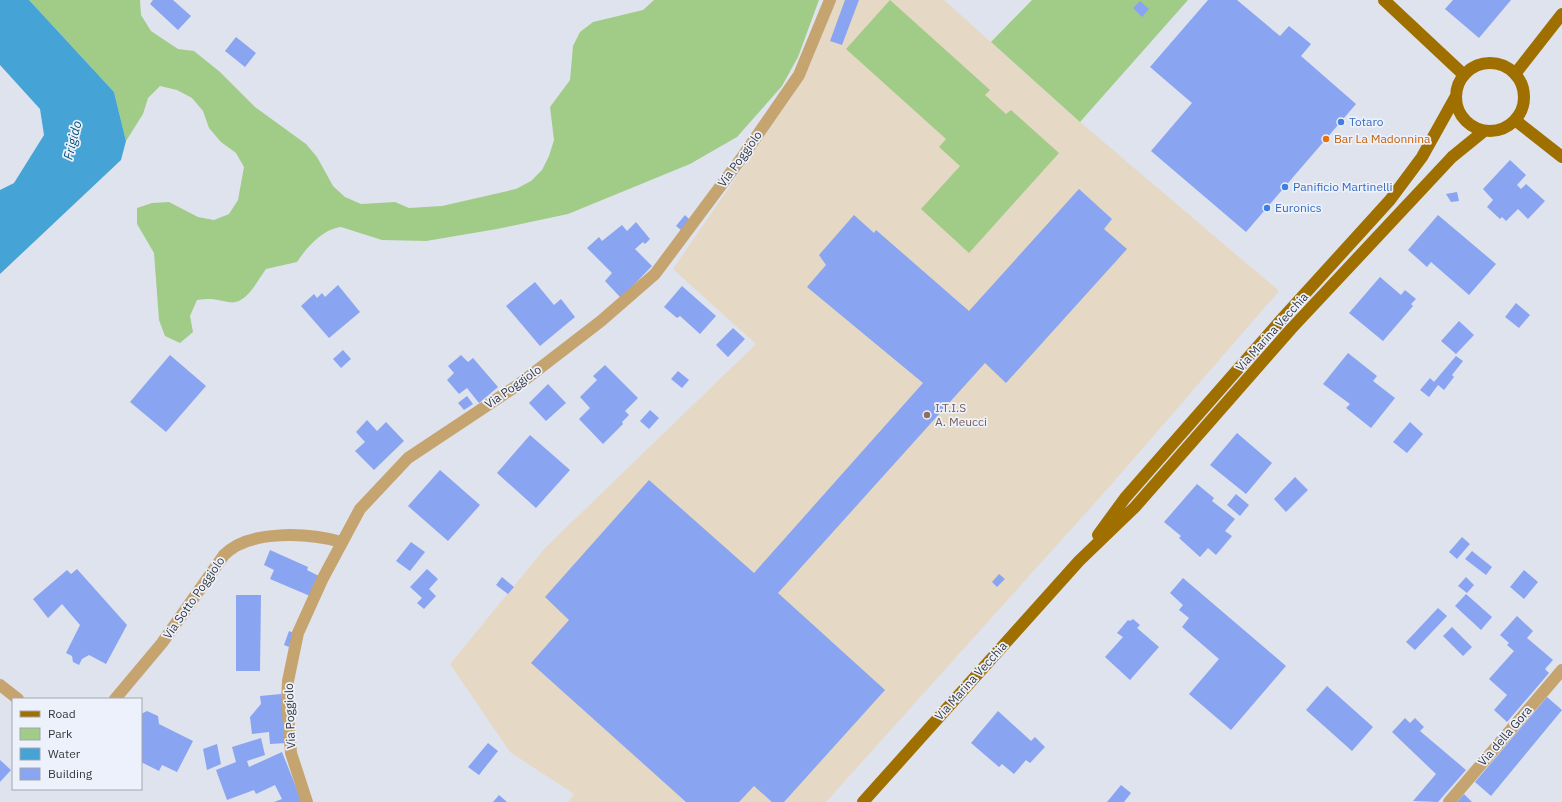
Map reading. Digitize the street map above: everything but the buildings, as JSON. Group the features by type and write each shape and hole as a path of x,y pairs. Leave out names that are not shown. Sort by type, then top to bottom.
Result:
{"main road":[{"path":"1384,0 1464,75"},
{"path":"1515,74 1562,14"},
{"path":"1485,64 1496,64 1507,67 1515,74 1521,82 1524,93 1524,104 1515,120 1505,128 1494,131 1484,130 1473,126 1464,118 1458,108 1456,96 1458,85 1464,75 1474,67 1485,64"},
{"name":"Via Marina Vecchia","path":"1079,561 1125,498 1281,320 1390,200 1426,151 1456,96"},
{"path":"1515,120 1562,157"},
{"name":"Via Marina Vecchia","path":"863,802 1079,561 1135,507 1291,329 1452,157 1484,130"}],"street":[{"name":"Via Poggiolo","path":"307,802 291,753 287,700 288,681 298,633 342,542 360,509 408,458 518,385 601,321 655,274 743,156 799,75 830,0"},
{"name":"Via Sotto Poggiolo","path":"116,698 162,643 224,555 232,546 253,539 291,535 322,537 342,542"},
{"name":"Via della Gora","path":"1449,802 1562,670"},
{"path":"0,685 17,698"}],"shaded area":[{"name":"I.T.I.S A. Meucci","path":"836,0 944,0 1080,122 1279,291 1110,486 826,802 568,802 574,794 510,752 450,664 545,548 756,344 673,269 790,99 810,65"}],"green space":[{"path":"29,0 140,0 141,15 151,31 178,49 194,51 220,72 255,107 306,144 317,157 333,186 345,197 361,204 395,202 409,208 442,206 516,189 531,181 542,170 549,156 554,140 550,107 570,80 573,46 580,32 593,22 643,10 654,0 819,0 798,57 782,86 737,137 690,164 568,214 497,229 426,241 382,240 341,227 334,228 316,240 297,262 266,269 250,292 240,300 228,302 212,299 197,300 190,316 193,332 180,343 165,336 159,320 154,253 137,224 137,208 152,203 169,202 198,217 214,220 229,214 238,200 244,167 236,153 221,142 209,128 203,111 192,98 177,90 160,86 148,98 143,114 126,141 114,92"},
{"path":"890,0 990,90 985,95 1006,114 1011,110 1059,153 969,253 921,209 960,166 939,147 946,139 846,49"},
{"path":"1032,0 1188,0 1080,122 991,42"}],"water":[{"name":"Frigido","path":"0,0 29,0 114,92 126,141 121,160 0,274 0,190 14,183 44,135 40,109 0,65"}],"place":[{"name":"Totaro","path":"1341,122"},
{"name":"Bar La Madonnina","path":"1326,139"},
{"name":"Panificio Martinelli","path":"1285,187"},
{"name":"Euronics","path":"1267,208"},
{"name":"I.T.I.S A. Meucci","path":"927,415"}]}
